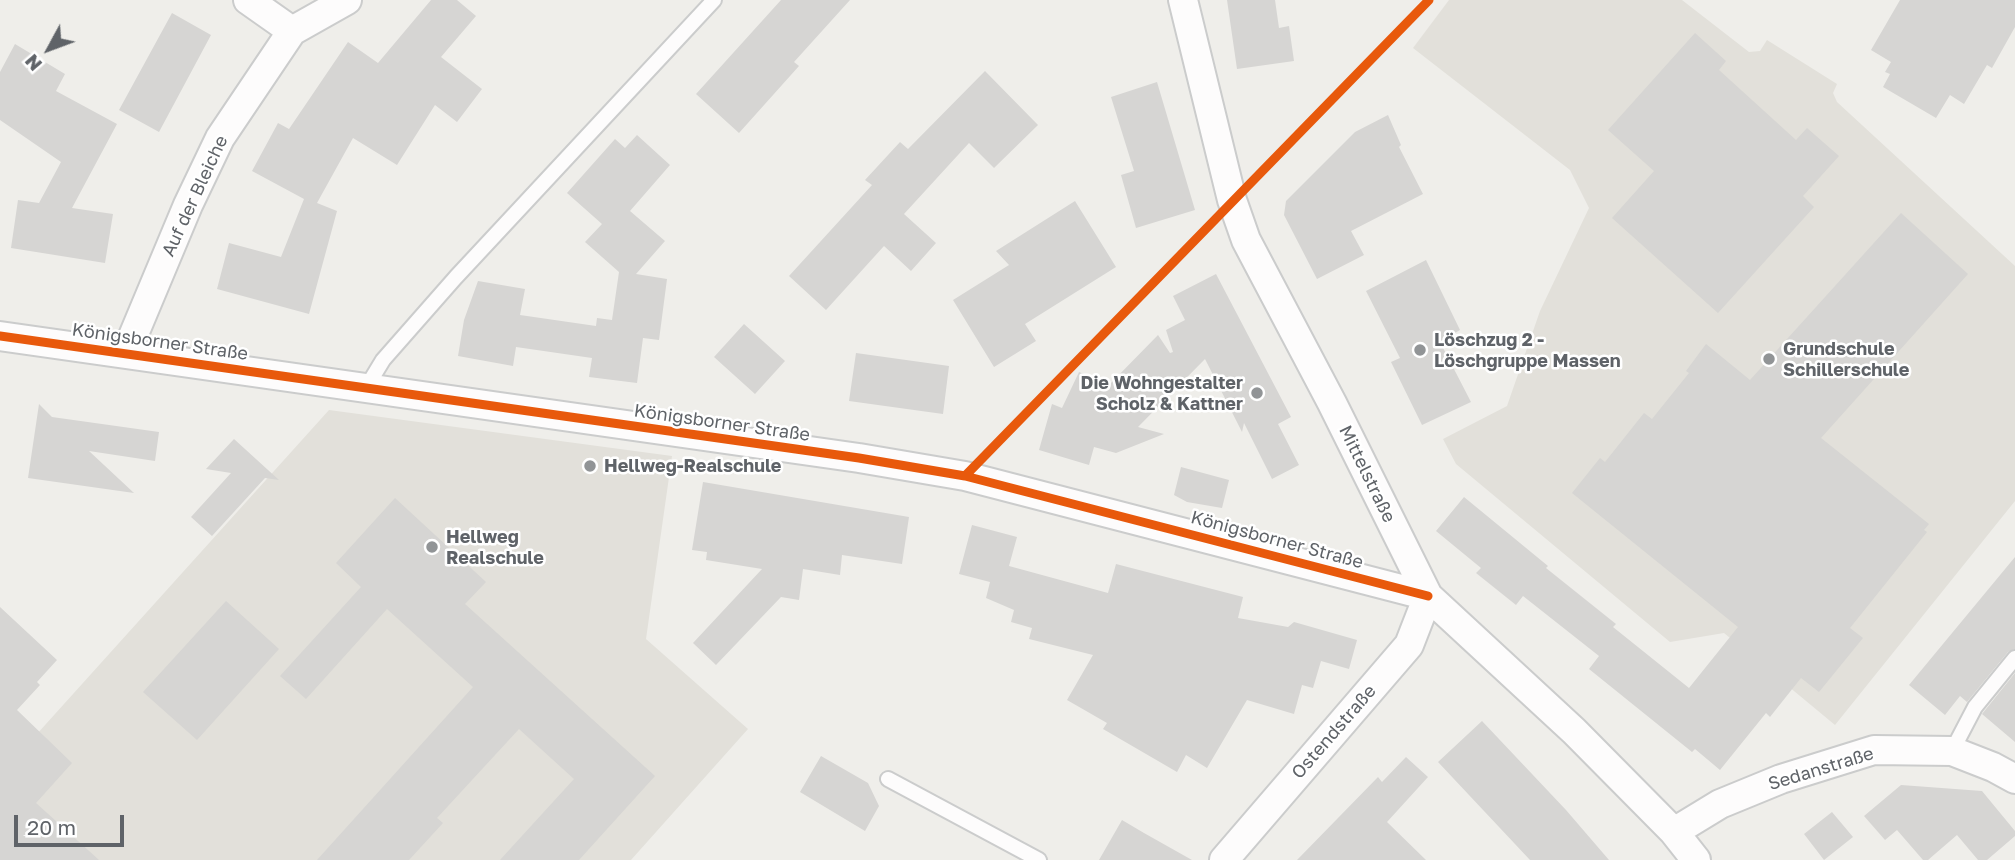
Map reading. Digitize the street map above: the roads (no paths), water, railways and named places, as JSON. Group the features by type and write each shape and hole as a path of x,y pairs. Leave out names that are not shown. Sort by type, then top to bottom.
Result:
{"street":[{"path":"248,0 292,31"},
{"name":"Auf der Bleiche","path":"126,353 188,205 220,138 292,31 346,0"},
{"name":"Mittelstraße","path":"1183,0 1232,200 1246,240 1332,403 1428,596 1574,731 1674,832 1696,860"},
{"name":"Königsborner Straße","path":"0,336 845,456 965,476 1428,596"},
{"name":"Ostendstraße","path":"1224,860 1409,645 1428,596"},
{"name":"Sedanstraße","path":"1674,832 1720,804 1781,779 1874,750 1952,751 2015,779"}],"lane":[{"path":"366,388 383,360 456,277 714,0"},
{"path":"1952,751 1975,707 2015,658"},
{"path":"888,779 1039,860"}],"place":[{"name":"Löschzug 2 - Löschgruppe Massen","path":"1420,350"},
{"name":"Grundschule Schillerschule","path":"1769,359"},
{"name":"Die Wohngestalter Scholz & Kattner","path":"1257,393"},
{"name":"Hellweg-Realschule","path":"590,466"},
{"name":"Hellweg Realschule","path":"432,547"}]}
